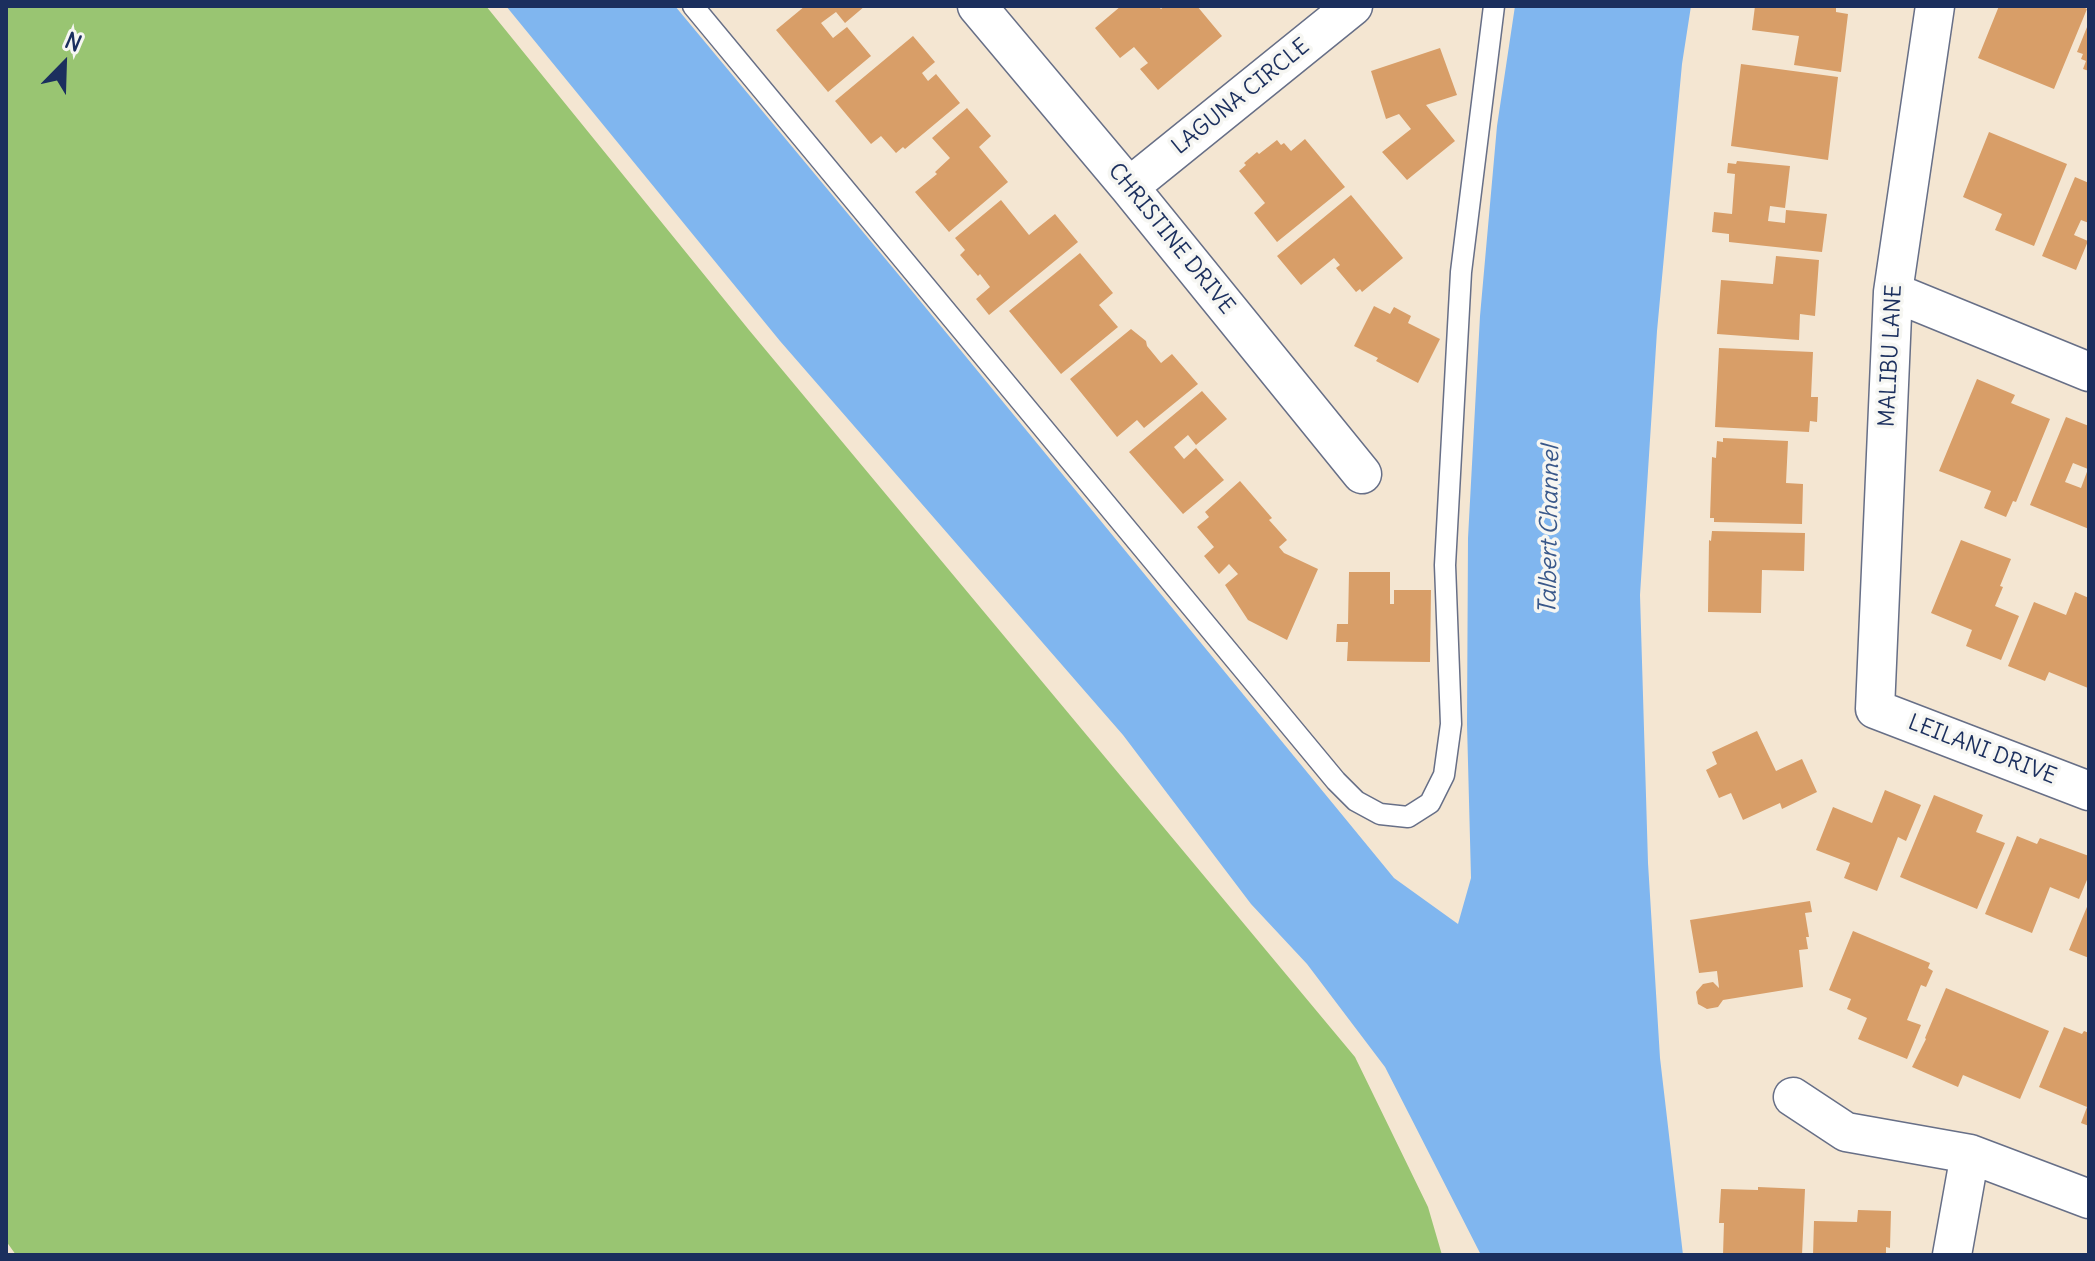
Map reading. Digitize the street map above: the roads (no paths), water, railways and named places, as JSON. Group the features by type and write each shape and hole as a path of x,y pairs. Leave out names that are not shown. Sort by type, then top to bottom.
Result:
{"street":[{"name":"CHRISTINE DRIVE","path":"977,6 1362,474"},
{"name":"LAGUNA CIRCLE","path":"1129,187 1353,6"},
{"name":"MALIBU LANE","path":"1875,709 1893,292 1935,6"},
{"path":"1893,292 2089,372"},
{"name":"LEILANI DRIVE","path":"1875,709 2089,791"},
{"path":"1793,1097 1846,1132 1970,1154 2089,1199"},
{"path":"1952,1255 1970,1154"}],"lane":[{"path":"693,6 1336,781 1356,801 1380,814 1408,817 1430,803 1444,775 1451,724 1445,565 1461,272 1494,6"}],"water":[{"name":"Talbert Channel","path":"506,6 675,6 1394,878 1458,924 1471,878 1467,724 1468,538 1480,316 1497,126 1515,6 1691,6 1682,64 1657,331 1640,595 1648,863 1660,1058 1683,1255 1481,1255 1385,1067 1307,964 1251,904 1123,735 780,341"}]}
